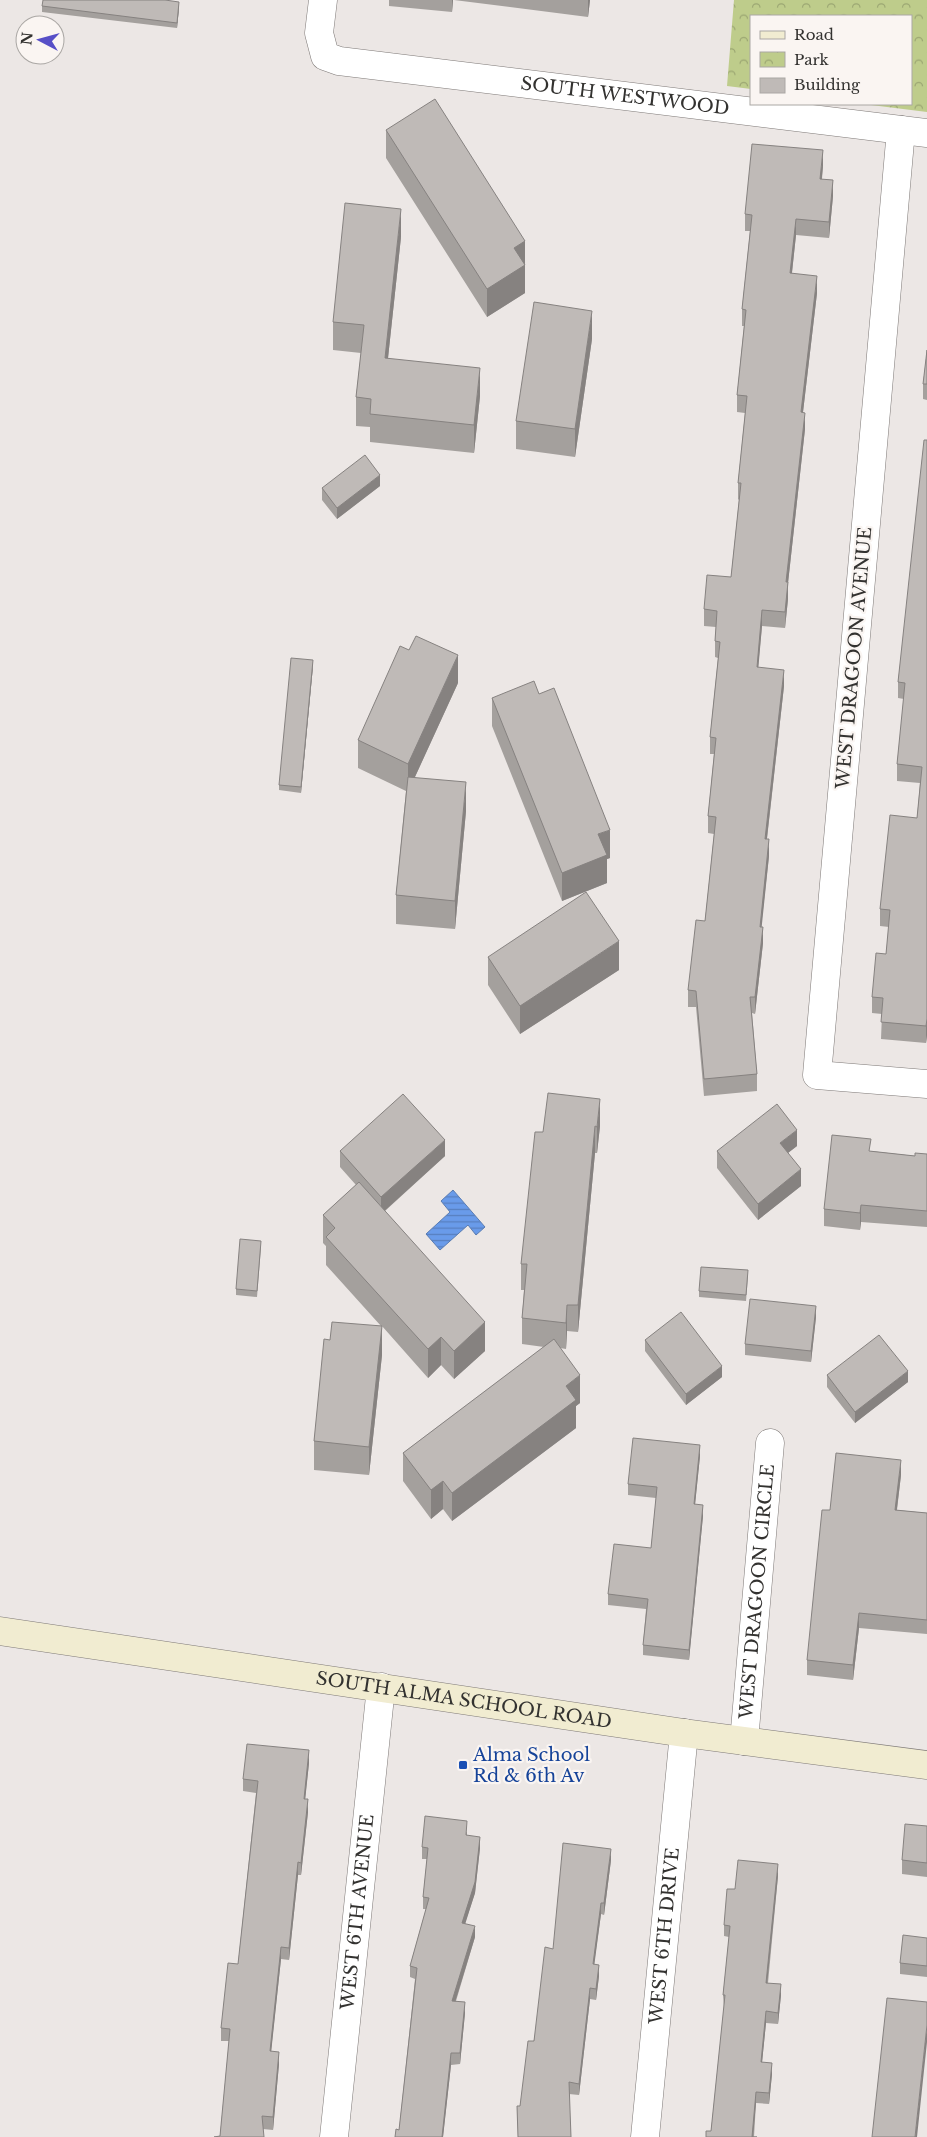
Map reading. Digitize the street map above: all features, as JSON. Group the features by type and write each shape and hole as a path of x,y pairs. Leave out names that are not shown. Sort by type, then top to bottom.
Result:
{"main road":[{"name":"SOUTH ALMA SCHOOL ROAD","path":"0,1631 684,1733 927,1765"}],"street":[{"name":"SOUTH WESTWOOD","path":"323,0 319,33 325,56 338,61 914,132"},
{"name":"WEST DRAGOON AVENUE","path":"914,132 817,1075 927,1084"},
{"name":"WEST DRAGOON CIRCLE","path":"744,1740 770,1443"},
{"name":"WEST 6TH AVENUE","path":"334,2137 381,1687"},
{"name":"WEST 6TH DRIVE","path":"645,2137 684,1733"}],"green space":[{"path":"734,0 927,0 927,112 871,105 912,105 912,15 750,15 750,89 727,86"}],"water":[{"path":"453,1190 485,1227 476,1235 468,1225 440,1250 426,1234 450,1212 441,1201"}],"building":[{"path":"43,0 165,0 179,2 177,23 42,6"},
{"path":"435,99 525,241 514,248 525,265 487,289 386,130"},
{"path":"752,144 823,150 820,179 833,180 829,222 796,219 790,273 817,276 801,412 805,413 786,582 788,582 785,612 762,610 757,667 784,670 765,839 769,839 760,927 763,927 755,997 750,997 757,1074 704,1079 696,991 688,990 696,920 705,921 716,817 708,816 716,738 710,737 720,642 715,641 717,611 704,609 707,575 731,577 741,483 738,483 747,396 737,395 746,310 742,309 752,215 745,214"},
{"path":"345,203 401,209 385,358 480,368 474,425 370,414 371,399 356,397 364,325 333,322"},
{"path":"534,302 592,311 575,429 516,421"},
{"path":"927,350 927,384 923,384"},
{"path":"924,440 927,440 926,1026 881,1022 883,998 872,997 876,953 886,954 890,910 880,909 890,815 917,818 922,767 897,764 905,683 898,682"},
{"path":"365,455 380,475 337,508 322,488"},
{"path":"416,636 458,655 408,764 358,740 400,646 409,650"},
{"path":"291,658 313,660 301,787 279,785"},
{"path":"534,681 539,694 554,688 610,830 598,834 607,855 562,873 492,698"},
{"path":"408,777 466,782 455,901 396,895"},
{"path":"586,892 619,941 520,1006 488,957"},
{"path":"548,1093 600,1099 597,1127 595,1126 578,1305 567,1305 566,1323 522,1318 527,1264 521,1264 535,1132 543,1132"},
{"path":"403,1094 445,1140 381,1197 340,1151"},
{"path":"777,1104 797,1130 780,1143 801,1169 758,1204 717,1151"},
{"path":"832,1135 871,1139 869,1151 915,1156 915,1153 927,1154 927,1211 861,1205 860,1213 824,1209"},
{"path":"359,1182 485,1322 454,1351 441,1337 428,1349 326,1237 335,1228 323,1215"},
{"path":"240,1239 261,1241 257,1291 236,1289"},
{"path":"701,1267 748,1270 746,1295 699,1291"},
{"path":"750,1299 816,1306 811,1351 745,1344"},
{"path":"681,1312 722,1366 686,1394 645,1340"},
{"path":"332,1322 382,1326 369,1447 314,1441 324,1339 330,1340"},
{"path":"879,1335 908,1371 855,1412 827,1375"},
{"path":"554,1339 580,1375 566,1386 576,1400 452,1493 443,1481 431,1490 403,1453"},
{"path":"633,1438 700,1445 694,1504 703,1505 689,1650 643,1645 648,1599 608,1594 614,1544 651,1548 657,1487 628,1484"},
{"path":"836,1453 901,1460 895,1510 927,1513 927,1620 859,1613 853,1665 807,1660 822,1510 830,1510"},
{"path":"247,1744 309,1750 304,1799 308,1799 301,1863 298,1862 289,1948 281,1947 270,2051 279,2052 273,2117 262,2116 264,2137 214,2137 220,2136 230,2029 221,2028 228,1963 238,1964 258,1781 243,1779"},
{"path":"425,1816 467,1821 466,1835 480,1837 475,1882 462,1923 475,1926 452,2001 465,2002 460,2053 451,2053 442,2137 395,2137 396,2129 399,2130 417,1968 410,1966 429,1898 423,1897 428,1848 422,1847"},
{"path":"905,1824 927,1826 927,1863 902,1860"},
{"path":"563,1843 611,1849 604,1903 601,1903 593,1964 599,1965 596,1989 590,1988 579,2084 569,2082 571,2137 518,2137 517,2106 520,2106 528,2041 534,2041 545,1947 553,1949"},
{"path":"738,1860 778,1864 766,1983 781,1984 778,2013 766,2011 761,2062 772,2063 769,2093 756,2092 752,2137 706,2137 706,2131 711,2131 725,1995 723,1995 730,1926 724,1925 727,1889 735,1889"},
{"path":"903,1935 927,1938 927,1966 900,1963"},
{"path":"887,1998 927,2002 927,2025 915,2137 872,2137"}],"place":[{"name":"Alma School Rd & 6th Av","path":"463,1765"}]}
